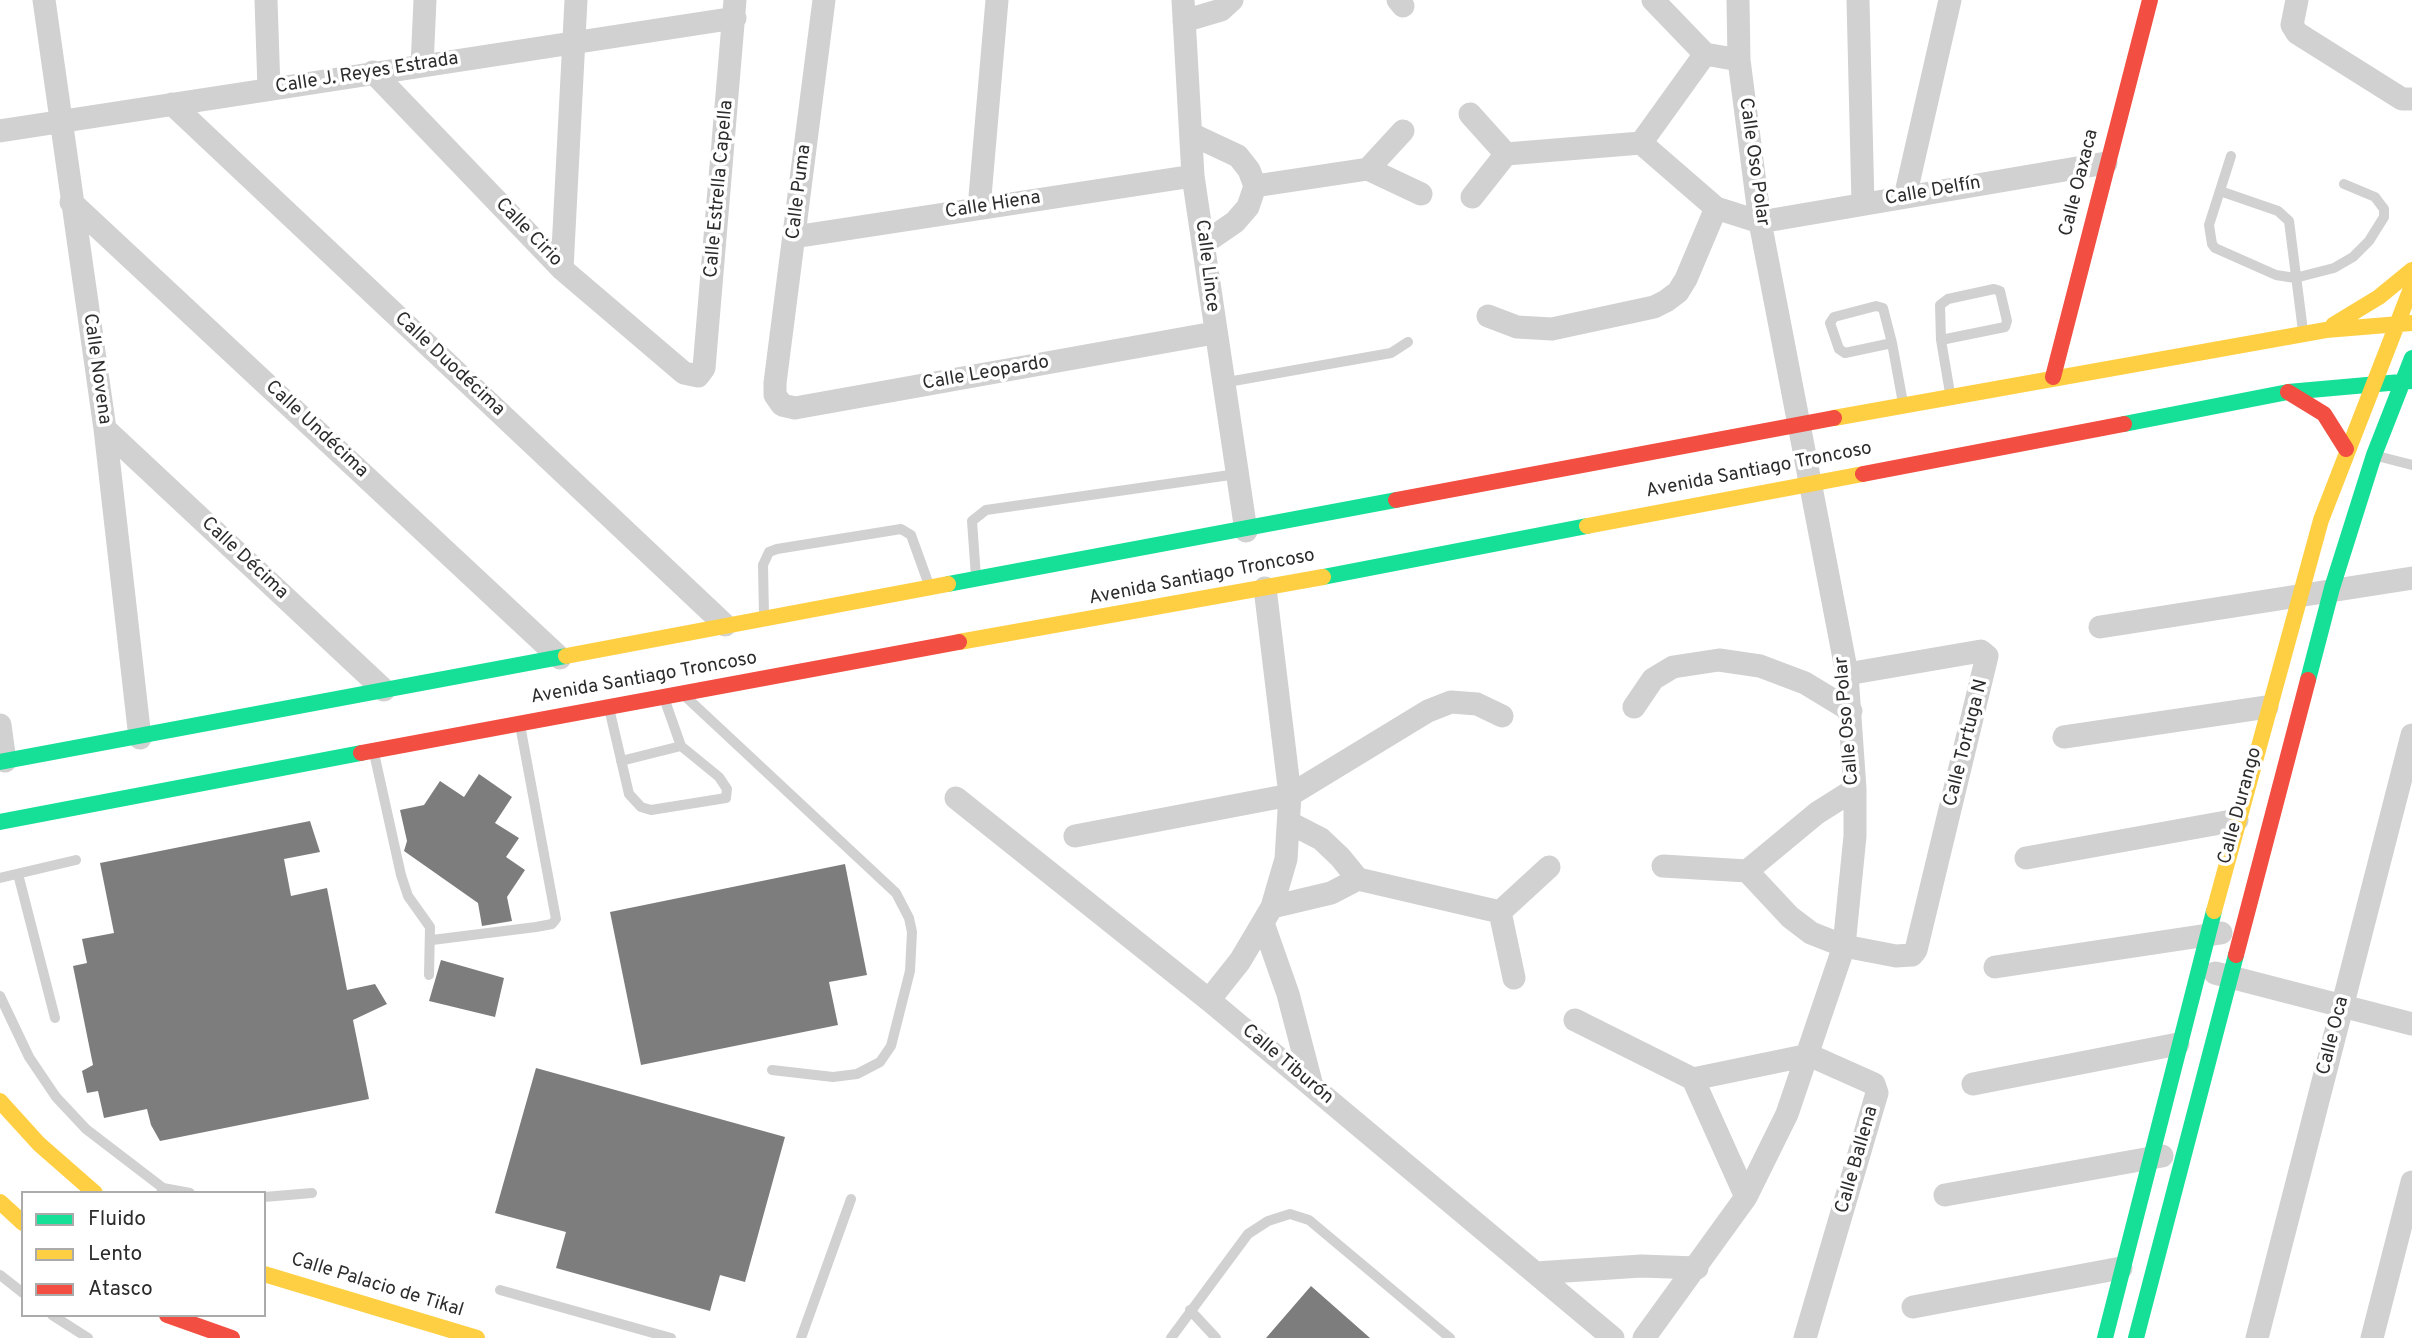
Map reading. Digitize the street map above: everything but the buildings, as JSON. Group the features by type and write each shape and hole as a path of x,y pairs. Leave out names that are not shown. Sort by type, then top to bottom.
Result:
{"main road":[{"name":"Calle Oaxaca","path":"2053,377 2150,0"},
{"path":"2326,330 2379,297 2412,270"},
{"name":"Calle Durango","path":"2105,1338 2207,933 2321,520 2372,383 2404,323 2412,286"},
{"name":"Avenida Santiago Troncoso","path":"2,762 929,587 1798,428 2053,377 2326,330 2404,323"},
{"name":"Calle Durango","path":"2136,1338 2332,588 2374,455 2407,382 2412,358"},
{"name":"Avenida Santiago Troncoso","path":"0,822 663,695 1265,588 2288,392 2407,382"},
{"path":"2288,392 2324,414 2346,449"},
{"path":"0,1101 39,1144 93,1191"},
{"path":"0,1202 21,1221"},
{"name":"Calle Palacio de Tikal","path":"266,1275 477,1338"},
{"path":"170,1317 196,1333 232,1338"}],"street":[{"name":"Calle Novena","path":"44,0 105,429 140,738"},
{"path":"266,0 269,89"},
{"path":"422,66 425,0"},
{"path":"562,269 576,0"},
{"name":"Calle Puma","path":"775,383 824,0"},
{"path":"979,208 997,0"},
{"path":"1183,10 1221,10 1232,0"},
{"path":"1653,0 1705,54 1739,60"},
{"name":"Calle Oso Polar","path":"1644,1338 1746,1197 1787,1114 1844,946 1855,836 1855,789 1847,674 1760,222 1739,60 1738,0"},
{"path":"1858,0 1863,204"},
{"path":"1905,197 1950,0"},
{"path":"2297,0 2292,25 2297,33 2402,99 2412,99"},
{"name":"Calle J. Reyes Estrada","path":"0,131 422,66 735,9"},
{"name":"Calle Estrella Capella","path":"698,376 704,368 735,9"},
{"name":"Calle Lince","path":"1183,10 1193,176 1214,333 1247,530"},
{"path":"1641,143 1705,54"},
{"name":"Calle Cirio","path":"373,72 562,269 684,373 698,376"},
{"name":"Calle Duodécima","path":"172,104 725,625"},
{"path":"1470,114 1506,154"},
{"path":"1368,169 1403,131"},
{"path":"1191,134 1238,156 1249,170 1255,186 1248,207 1235,222 1203,244"},
{"path":"1472,197 1506,154 1641,143 1716,208 1760,222"},
{"name":"Calle Delfín","path":"1760,222 2106,163"},
{"path":"1255,186 1368,169 1421,194"},
{"name":"Calle Hiena","path":"794,237 1193,176"},
{"name":"Calle Undécima","path":"71,202 560,658"},
{"path":"1488,316 1517,327 1552,329 1654,307 1678,292 1716,208"},
{"name":"Calle Leopardo","path":"775,383 775,395 782,405 795,408 1214,333"},
{"name":"Calle Décima","path":"105,429 384,690"},
{"path":"2099,627 2332,588 2412,578"},
{"path":"1209,1000 1240,961 1267,915 1286,859 1290,795 1265,588"},
{"name":"Calle Tortuga N","path":"1844,946 1896,956 1912,955 1916,950 1987,656 1980,651 1847,674"},
{"path":"1634,707 1653,679 1673,667 1719,660 1760,666 1805,683 1851,711"},
{"path":"1075,836 1290,795 1428,710 1451,702 1477,704 1502,716"},
{"path":"2064,737 2267,708"},
{"path":"0,725 2,762"},
{"name":"Calle Oca","path":"2257,1338 2412,735"},
{"path":"1662,866 1747,871 1808,820 1855,789"},
{"name":"Calle Tiburón","path":"956,798 1209,1000 1613,1338"},
{"path":"2026,858 2237,820"},
{"path":"1290,823 1321,839 1358,879 1500,912"},
{"path":"1500,912 1549,867"},
{"path":"1747,871 1790,917 1811,933 1844,946"},
{"path":"1267,915 1331,893 1358,879"},
{"path":"1500,912 1514,978"},
{"path":"1267,915 1312,1086"},
{"path":"1995,967 2207,933 2241,934"},
{"path":"2198,971 2232,975 2412,1024"},
{"path":"1575,1020 1693,1079 1809,1055"},
{"path":"1973,1084 2178,1044"},
{"name":"Calle Ballena","path":"1805,1338 1877,1093 1874,1084 1809,1055"},
{"path":"1693,1079 1746,1197"},
{"path":"1945,1195 2182,1154"},
{"path":"2372,1338 2412,1182"},
{"path":"1536,1273 1629,1267 1697,1268"},
{"path":"1913,1307 2121,1268"}],"lane":[{"path":"2231,156 2209,235 2215,248 2276,275 2295,278 2334,268 2353,257 2369,241 2384,217 2384,209 2375,197 2344,184"},
{"path":"2220,191 2286,215 2291,229 2303,334"},
{"path":"1941,340 2005,327 2007,321 2000,291 1994,289 1942,302 1939,309 1941,340 1951,397"},
{"path":"1892,343 1844,353 1839,349 1830,323 1834,317 1881,307 1892,343 1904,406"},
{"path":"1222,383 1391,354 1408,342"},
{"path":"2374,455 2412,465"},
{"path":"976,580 972,522 986,510 1237,474"},
{"path":"764,618 763,565 769,552 777,549 901,529 911,535 929,587"},
{"path":"682,692 896,893 909,918 912,933 910,971 891,1046 880,1062 858,1074 833,1077 772,1070"},
{"path":"609,707 629,794 642,807 652,810 726,798 727,789 719,776 681,746 663,695"},
{"path":"432,940 536,927 552,924 556,919 520,722"},
{"path":"621,761 681,746"},
{"path":"374,750 401,875 408,896 426,917 432,940 429,975"},
{"path":"0,878 76,860"},
{"path":"18,874 55,1018"},
{"path":"0,996 29,1057 56,1097 86,1129 162,1191"},
{"path":"266,1197 312,1193"},
{"path":"801,1338 851,1199"},
{"path":"1171,1338 1248,1234 1268,1221 1290,1214 1309,1220 1450,1338"},
{"path":"0,1275 21,1291"},
{"path":"500,1290 671,1338"},
{"path":"1190,1310 1216,1338"},
{"path":"55,1317 88,1338"}],"traffic: fast":[{"path":"2308,680 2332,588 2374,455 2412,358"},
{"path":"2124,424 2288,392 2412,381"},
{"path":"948,584 1396,500"},
{"path":"1323,577 1587,526"},
{"path":"0,762 566,656"},
{"path":"0,822 361,753"},
{"path":"2105,1338 2214,911"},
{"path":"2136,1338 2236,955"}],"traffic: slow":[{"path":"2333,325 2379,297 2412,270"},
{"path":"2214,911 2321,520 2412,286"},
{"path":"1834,418 2326,330 2412,323"},
{"path":"1587,526 1863,474"},
{"path":"959,642 1323,577"},
{"path":"566,656 948,584"},
{"path":"0,1101 39,1144 93,1191"},
{"path":"0,1202 21,1221"},
{"path":"266,1275 477,1338"}],"traffic: jam":[{"path":"2053,377 2150,0"},
{"path":"2288,392 2324,414 2346,449"},
{"path":"1396,500 1834,418"},
{"path":"1863,474 2124,424"},
{"path":"361,753 959,642"},
{"path":"2236,955 2308,680"},
{"path":"173,1317 232,1338"}]}
